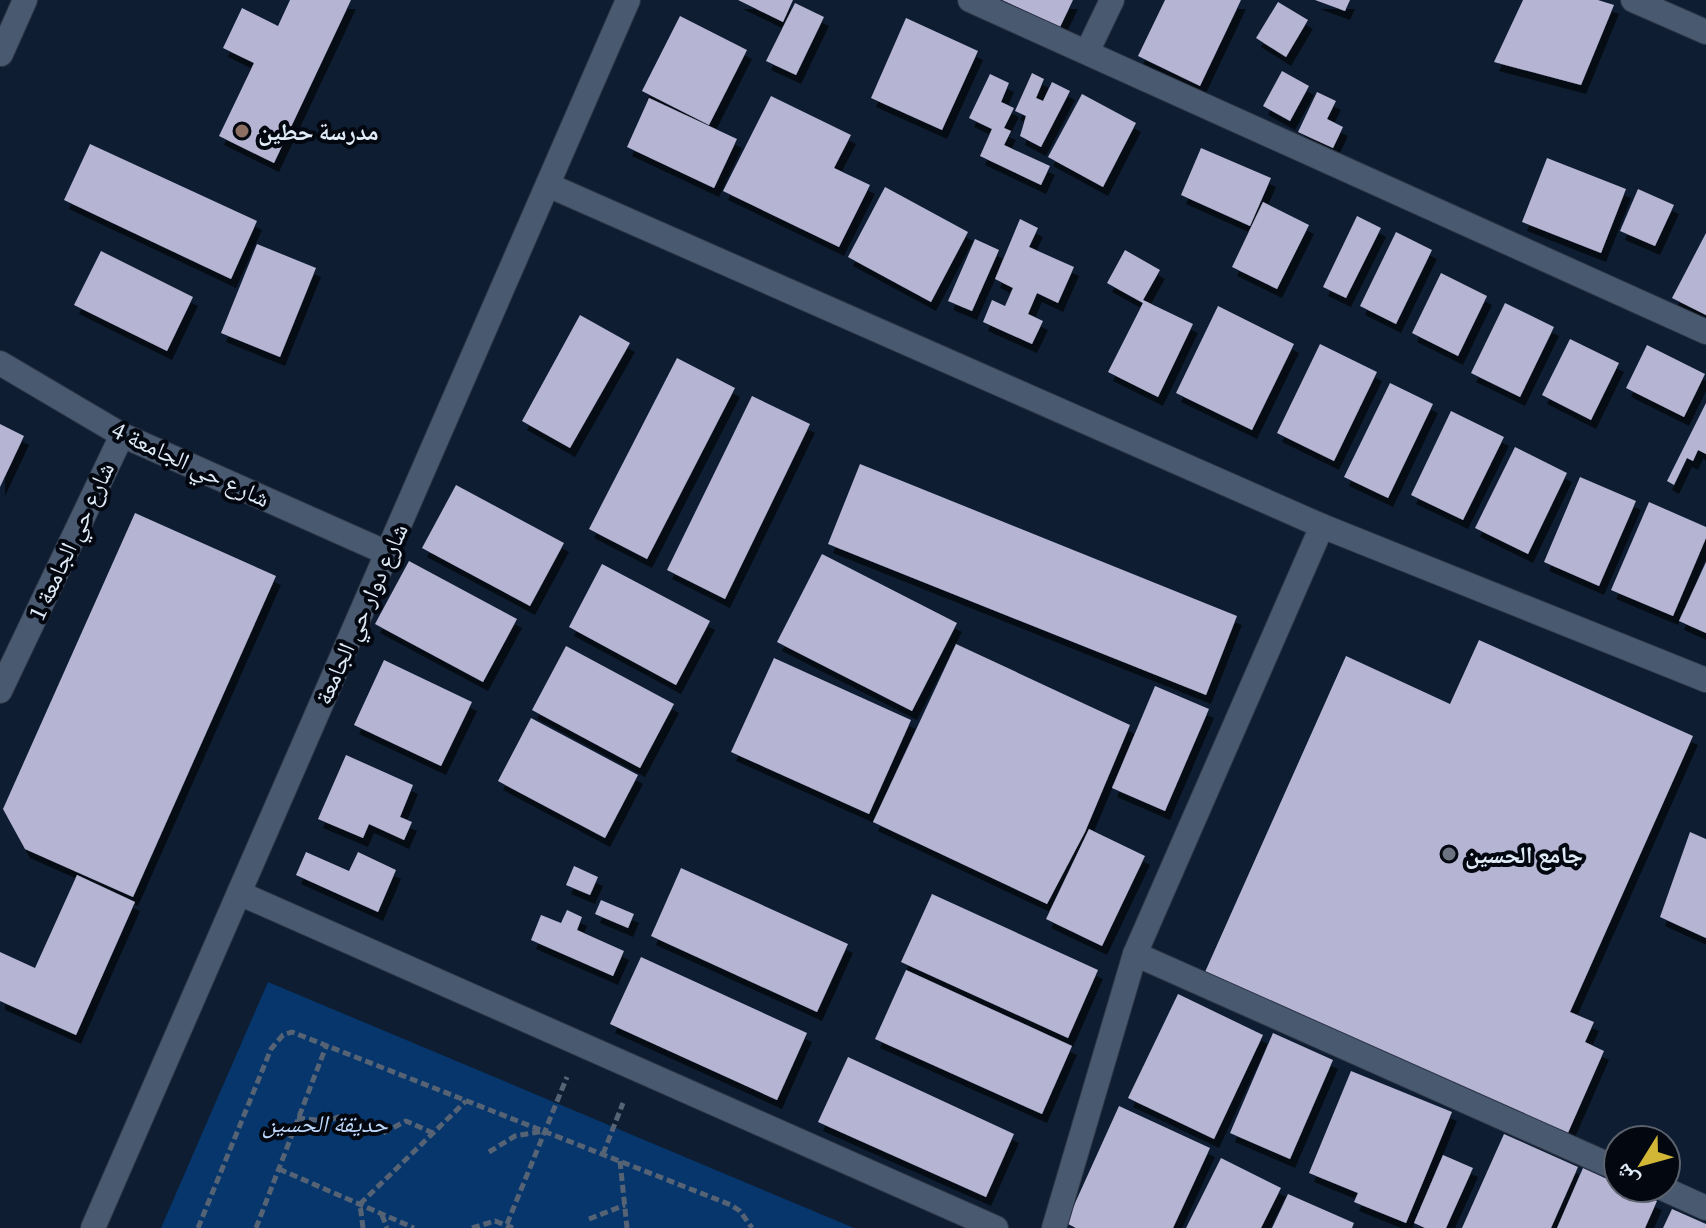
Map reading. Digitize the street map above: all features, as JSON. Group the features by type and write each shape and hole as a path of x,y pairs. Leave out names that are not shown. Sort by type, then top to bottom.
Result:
{"street":[{"path":"0,54 25,0"},
{"name":"شارع دوار حي الجامعة","path":"93,1228 628,0"},
{"path":"970,0 1706,332"},
{"path":"1087,52 1112,0"},
{"path":"1633,0 1706,32"},
{"path":"548,185 1322,526 1706,680"},
{"name":"شارع حي الجامعة 4","path":"0,363 122,435 387,553"},
{"name":"شارع حي الجامعة 1","path":"0,691 122,435"},
{"path":"1054,1228 1135,954 1322,526"},
{"path":"239,893 996,1228"},
{"path":"1135,954 1602,1162"},
{"path":"1682,1197 1706,1208"}],"path":[{"path":"198,1228 276,1041 292,1032 731,1205 752,1228"},
{"path":"256,1228 327,1044"},
{"path":"472,1228 483,1222 510,1226 580,1045"},
{"path":"603,1154 636,1069"},
{"path":"360,1204 466,1101"},
{"path":"297,1118 331,1121 342,1116"},
{"path":"383,1133 406,1121 433,1133"},
{"path":"489,1152 515,1136 545,1131"},
{"path":"620,1161 627,1228"},
{"path":"279,1169 414,1228"},
{"path":"360,1204 363,1228"},
{"path":"589,1219 625,1205"},
{"path":"382,1214 387,1228"}],"green space":[{"name":"حديقة الحسين","path":"268,982 854,1228 161,1228"}],"building":[{"path":"290,0 351,0 274,163 219,136 254,63 223,48 242,8 278,26"},
{"path":"738,0 793,0 783,22"},
{"path":"1002,0 1073,0 1060,27"},
{"path":"1165,0 1241,0 1200,86 1138,56"},
{"path":"1315,0 1350,0 1345,11"},
{"path":"1523,0 1598,0 1614,5 1581,85 1494,62"},
{"path":"1278,2 1308,20 1286,57 1256,38"},
{"path":"795,3 824,17 796,75 766,61"},
{"path":"680,16 747,50 709,125 642,91"},
{"path":"906,18 978,51 942,130 871,98"},
{"path":"1282,71 1309,86 1290,121 1263,106"},
{"path":"1032,73 1044,79 1036,98 1043,101 1052,82 1070,91 1041,147 1020,136 1026,116 1015,111"},
{"path":"990,74 1009,83 1001,102 1014,108 1004,128 1011,131 1004,145 1050,166 1041,185 980,156 992,129 969,118"},
{"path":"1317,92 1336,101 1327,119 1343,127 1333,148 1298,132"},
{"path":"1082,94 1136,123 1103,187 1048,157"},
{"path":"771,96 851,135 834,168 870,185 839,247 723,191"},
{"path":"649,98 737,139 714,188 627,147"},
{"path":"90,144 257,221 231,279 64,200"},
{"path":"1201,148 1271,178 1250,226 1181,195"},
{"path":"1547,158 1626,189 1601,253 1522,222"},
{"path":"885,187 968,232 931,302 848,257"},
{"path":"1638,189 1674,205 1655,246 1620,231"},
{"path":"1263,202 1309,225 1277,289 1232,267"},
{"path":"1357,216 1381,228 1346,298 1323,287"},
{"path":"1020,219 1038,228 1029,247 1074,267 1058,303 1037,293 1028,314 1043,321 1032,344 983,322 992,300 1005,306 1013,288 995,279"},
{"path":"1396,232 1432,250 1396,324 1360,306"},
{"path":"1706,233 1706,315 1672,298"},
{"path":"975,239 999,250 972,311 948,301"},
{"path":"257,244 316,268 280,357 221,333"},
{"path":"1125,250 1160,270 1143,300 1193,324 1158,397 1108,372 1143,303 1107,283"},
{"path":"101,251 193,297 167,351 74,305"},
{"path":"1441,273 1487,296 1458,356 1412,333"},
{"path":"1505,303 1554,327 1520,397 1471,373"},
{"path":"1218,306 1294,344 1252,430 1176,393"},
{"path":"580,315 630,343 570,448 522,421"},
{"path":"1570,339 1619,363 1591,420 1542,395"},
{"path":"1320,344 1377,372 1334,461 1277,433"},
{"path":"1647,345 1705,374 1684,417 1626,388"},
{"path":"677,358 735,388 647,559 589,529"},
{"path":"1390,383 1433,404 1388,498 1344,477"},
{"path":"752,396 810,424 725,599 667,570"},
{"path":"1706,403 1706,454 1698,450 1693,461 1687,458 1674,485 1667,481"},
{"path":"1451,411 1504,437 1463,520 1411,495"},
{"path":"0,424 24,436 0,487"},
{"path":"1515,447 1567,473 1528,554 1475,528"},
{"path":"860,464 1237,616 1206,695 828,544"},
{"path":"1580,477 1636,501 1599,586 1544,562"},
{"path":"456,485 564,543 530,606 422,548"},
{"path":"1649,502 1706,527 1706,538 1673,616 1611,590"},
{"path":"135,513 276,576 133,897 25,849 3,809"},
{"path":"822,554 957,623 912,711 777,642"},
{"path":"409,561 517,619 483,682 375,624"},
{"path":"1706,562 1706,633 1679,621"},
{"path":"602,564 710,621 676,685 569,627"},
{"name":"جامع الحسين","path":"1479,640 1693,736 1570,1012 1594,1022 1585,1042 1604,1051 1567,1135 1205,972 1346,656 1450,704"},
{"path":"956,644 1130,725 1085,832 1047,904 873,822"},
{"path":"566,646 674,704 640,768 532,710"},
{"path":"774,658 911,720 869,814 731,752"},
{"path":"384,660 472,702 441,766 354,725"},
{"path":"1155,686 1209,709 1165,811 1112,788"},
{"path":"531,718 638,775 605,838 498,781"},
{"path":"346,755 413,785 400,817 412,822 404,840 369,824 363,838 318,819"},
{"path":"1089,829 1145,856 1102,946 1046,919"},
{"path":"1690,832 1706,839 1706,938 1660,917"},
{"path":"306,852 349,871 358,852 396,870 378,912 296,875"},
{"path":"574,866 598,877 590,895 566,885"},
{"path":"681,868 848,944 817,1012 651,936"},
{"path":"77,875 135,902 76,1035 0,1001 0,952 35,968"},
{"path":"932,894 1098,970 1068,1038 901,962"},
{"path":"601,900 634,914 628,928 595,914"},
{"path":"567,910 582,917 577,930 624,951 613,976 531,940 541,915 561,923"},
{"path":"641,957 807,1033 777,1100 610,1024"},
{"path":"906,970 1072,1046 1042,1114 875,1039"},
{"path":"1178,994 1263,1035 1214,1139 1128,1098"},
{"path":"1273,1033 1333,1060 1290,1159 1230,1133"},
{"path":"848,1057 1014,1134 986,1197 818,1122"},
{"path":"1351,1071 1452,1112 1406,1223 1354,1202 1358,1193 1309,1173"},
{"path":"1119,1106 1210,1148 1173,1228 1076,1228 1066,1223"},
{"path":"1504,1134 1578,1167 1551,1228 1462,1228"},
{"path":"1443,1155 1473,1168 1446,1228 1425,1228 1414,1223"},
{"path":"1221,1158 1281,1188 1261,1228 1186,1228"},
{"path":"1583,1168 1602,1177 1602,1204 1656,1204 1645,1228 1557,1228"},
{"path":"1288,1194 1354,1223 1352,1228 1272,1228"},
{"path":"1672,1209 1706,1224 1706,1228 1663,1228"}],"place":[{"name":"مدرسة حطين","path":"242,131"},
{"name":"جامع الحسين","path":"1449,854"}]}
